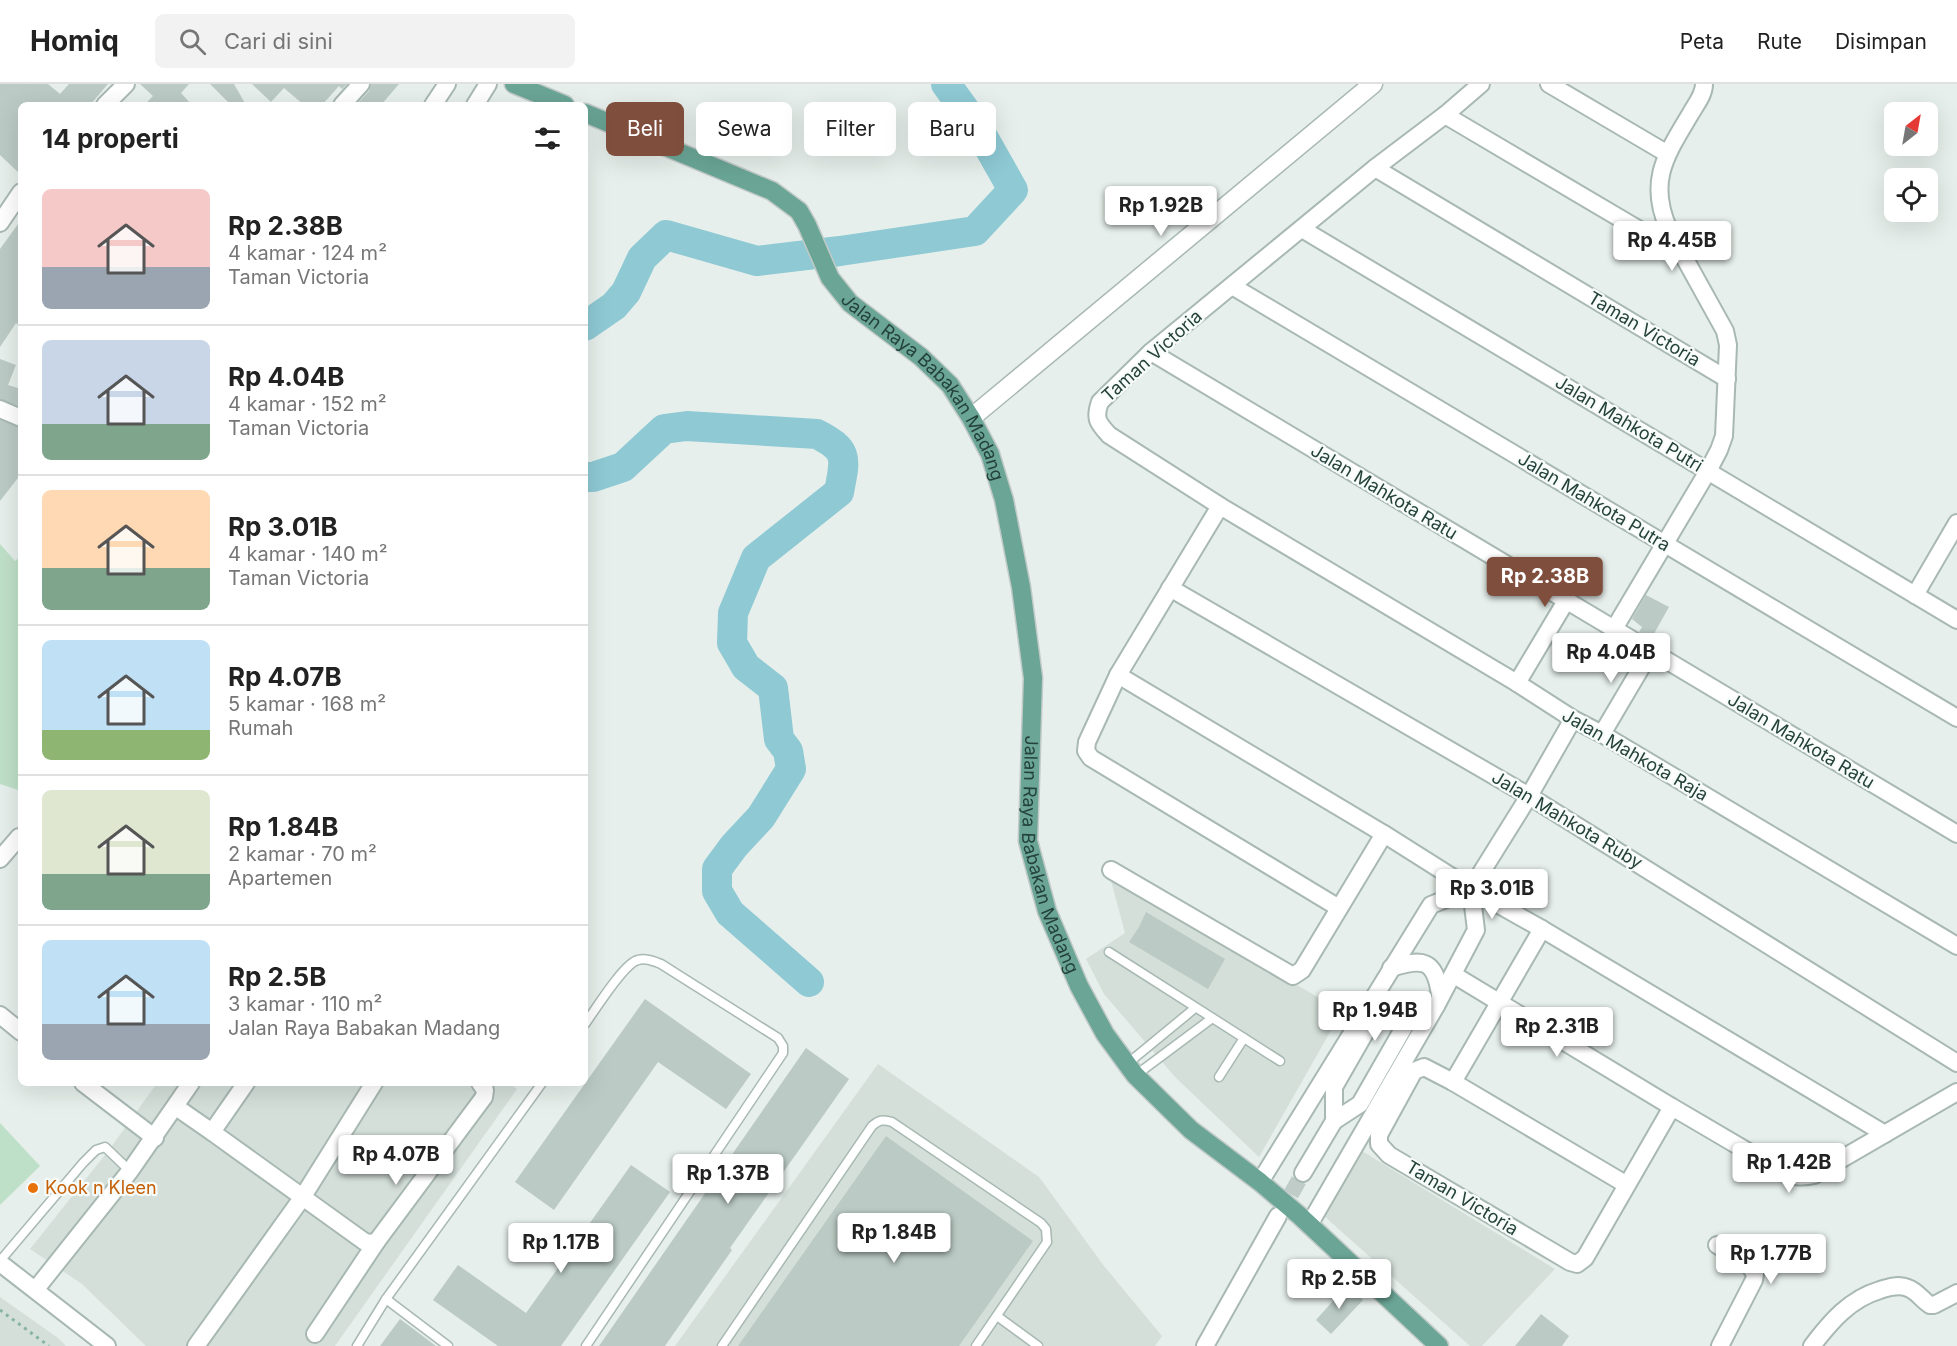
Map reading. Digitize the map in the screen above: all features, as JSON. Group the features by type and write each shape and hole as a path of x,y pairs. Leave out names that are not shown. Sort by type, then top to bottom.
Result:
{"main road":[{"path":"514,84 558,102"},
{"name":"Jalan Raya Babakan Madang","path":"588,114 772,191 799,211 830,278 850,303 921,357 950,385 990,454 1004,500 1022,587 1033,678 1028,842 1047,911 1079,986 1105,1034 1131,1070 1191,1130 1260,1182 1439,1346"}],"street":[{"path":"108,102 126,84"},
{"path":"345,102 361,84"},
{"path":"435,102 447,84"},
{"path":"477,102 488,84"},
{"path":"971,418 1374,84"},
{"name":"Taman Victoria","path":"1220,506 1110,435 1099,425 1096,414 1100,402 1151,352 1481,84"},
{"path":"1549,84 1666,153"},
{"name":"Taman Victoria","path":"1614,629 1708,471 1724,436 1728,345 1725,331 1682,256 1662,213 1659,195 1666,153 1702,95 1704,84"},
{"path":"1445,115 1682,256"},
{"name":"Taman Victoria","path":"1375,168 1727,379"},
{"path":"0,223 18,196"},
{"name":"Jalan Mahkota Putri","path":"1302,229 1957,620"},
{"name":"Jalan Mahkota Putra","path":"1233,286 1957,718"},
{"name":"Jalan Mahkota Ratu","path":"1151,352 1957,834"},
{"path":"0,409 18,417"},
{"path":"1220,506 1118,675 1087,742 1086,751 1091,758 1339,908"},
{"name":"Jalan Mahkota Raja","path":"1220,506 1517,683 1573,719 1602,734 1957,946"},
{"path":"1915,595 1957,523"},
{"name":"Jalan Mahkota Ruby","path":"1170,588 1529,796 1957,1063"},
{"path":"1517,683 1566,601"},
{"path":"1602,734 1651,651"},
{"path":"1118,675 1384,834 1471,889 1885,1134"},
{"path":"1260,1182 1431,905 1471,889 1529,796 1573,719"},
{"path":"1111,870 1293,976 1302,970 1384,834"},
{"path":"0,859 18,838"},
{"path":"1309,1225 1476,930 1471,889"},
{"path":"1453,1082 1542,929"},
{"path":"1388,974 1411,962 1427,965 1438,977 1438,1000"},
{"path":"1334,1121 1334,1087 1385,996 1388,974"},
{"path":"1459,978 1793,1177 1803,1178 1814,1175 1957,1092"},
{"path":"1303,1173 1334,1121 1360,1104 1411,1015 1438,1000"},
{"path":"0,1015 18,1030"},
{"name":"Taman Victoria","path":"1627,1185 1429,1068 1418,1067 1414,1071 1379,1135 1379,1144 1383,1150 1550,1251 1576,1264 1585,1258 1672,1107"},
{"path":"87,1086 155,1138"},
{"path":"36,1289 155,1138 189,1086"},
{"path":"212,1132 244,1086"},
{"path":"196,1346 302,1198 373,1086"},
{"path":"315,1334 377,1241 484,1097 485,1090 482,1086"},
{"path":"176,1107 364,1242 372,1244 377,1241"},
{"path":"1205,1346 1278,1216"},
{"path":"1717,1245 1749,1265 1755,1274 1720,1346"},
{"path":"0,1262 107,1346"},
{"path":"1812,1346 1846,1307 1865,1295 1888,1287 1906,1287 1926,1303 1934,1305 1957,1293"}],"lane":[{"path":"1109,952 1280,1061"},
{"path":"586,1346 781,1060 783,1046 778,1038 650,959 640,959 626,968 588,1020"},
{"path":"1131,1070 1196,1008"},
{"path":"1131,1070 1211,1018"},
{"path":"1219,1077 1244,1038"},
{"path":"357,1346 386,1299 540,1086"},
{"path":"722,1346 872,1126 878,1121 885,1120 892,1122 1041,1223 1046,1229 1047,1242 976,1346"},
{"path":"0,1262 82,1163 96,1150 105,1147 130,1171"},
{"path":"386,1299 448,1346"},
{"path":"997,1316 1038,1346"}],"path":[{"path":"0,1310 49,1346"}],"shaded area":[{"path":"1110,877 1342,1011 1259,1157 1175,1077 1104,994 1086,959 1125,933"},
{"path":"878,1064 1039,1177 1104,1266 1162,1336 1155,1346 675,1346"},
{"path":"155,1086 513,1086 517,1089 335,1346 146,1346 82,1284 30,1249 109,1150"},
{"path":"1362,1151 1555,1269 1482,1346 1470,1346 1324,1216"},
{"path":"0,1297 58,1338 66,1346 0,1346"}],"green space":[{"path":"0,544 15,561 18,558 18,790 0,784"},
{"path":"0,1123 40,1166 0,1205"}],"building":[{"path":"0,84 48,84 60,94 69,84 108,84 93,102 18,102 18,172 0,155"},
{"path":"140,84 189,84 181,93 189,102 147,102 153,96"},
{"path":"210,84 234,84 244,102 228,102"},
{"path":"252,84 347,84 342,89 339,86 325,102 300,102 284,88 271,102"},
{"path":"371,84 399,84 384,102 359,102 369,91"},
{"path":"18,224 18,325 16,323 0,347 0,249"},
{"path":"0,359 16,365 8,385 18,388 18,406 0,399"},
{"path":"0,420 18,427 18,478 0,501"},
{"path":"1646,595 1669,607 1651,639 1639,632 1642,627 1632,619"},
{"path":"1146,912 1225,959 1208,989 1129,942"},
{"path":"645,999 751,1074 726,1109 658,1062 554,1210 515,1182 583,1086 588,1086 588,1079"},
{"path":"806,1048 849,1079 730,1248 732,1250 665,1346 599,1346"},
{"path":"886,1136 1033,1241 959,1346 738,1346"},
{"path":"631,1165 670,1192 561,1346 498,1346 433,1300 458,1265 526,1313"},
{"path":"1347,1285 1363,1300 1331,1334 1316,1320"},
{"path":"1541,1314 1569,1336 1562,1346 1515,1346"},
{"path":"400,1319 436,1346 380,1346"}],"waterway":[{"path":"588,324 614,306 626,292 642,258 666,235 757,261 975,231 1013,190 978,128 946,84"},
{"path":"588,477 623,467 664,429 687,426 817,434 835,446 843,457 839,492 756,558 733,613 732,643 746,667 773,688 779,739 788,751 791,769 761,817 734,846 717,869 717,891 730,913 809,982"}],"tunnel":[{"path":"1279,1215 1303,1173"}],"place":[{"name":"Kook n Kleen","path":"33,1188"}]}
